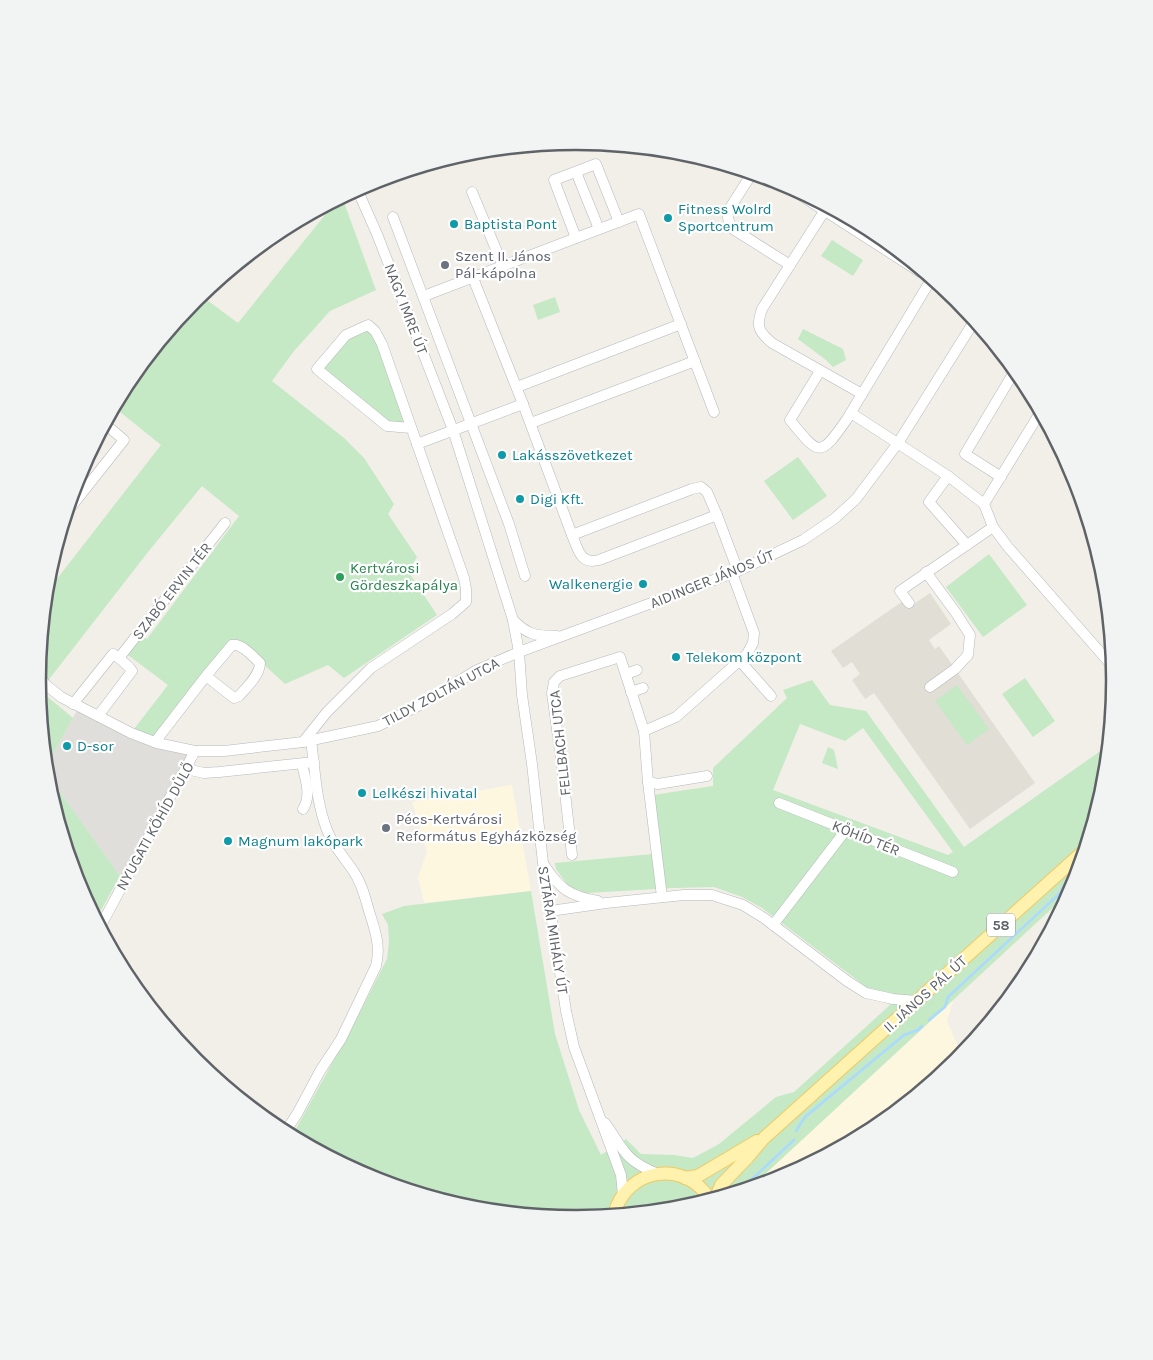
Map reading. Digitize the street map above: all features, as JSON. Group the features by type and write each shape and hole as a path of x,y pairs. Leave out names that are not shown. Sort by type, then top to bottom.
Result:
{"main road":[{"name":"II. JÁNOS PÁL ÚT","path":"764,1138 1076,858"},
{"name":"58","path":"686,1178 698,1176 764,1138"},
{"name":"58","path":"719,1191 721,1185 764,1138"},
{"name":"58","path":"617,1208 623,1195 631,1186 640,1179 658,1174 672,1174 686,1178 700,1187 705,1194"}],"street":[{"path":"576,238 554,180 596,164 618,222"},
{"path":"576,172 599,229"},
{"path":"749,179 728,211 728,222 733,228 790,265"},
{"path":"472,192 503,266"},
{"name":"NAGY IMRE ÚT","path":"360,196 377,234 453,430 513,620 519,652"},
{"path":"824,211 762,309 758,321 759,328 763,335 772,342 862,394"},
{"path":"424,296 639,214 714,412"},
{"name":"NAGY IMRE ÚT","path":"393,217 509,524 526,576"},
{"path":"473,278 517,387 572,535 580,555 585,560 591,562 717,515"},
{"path":"820,371 790,420 809,443 816,448 823,448 832,442 929,284"},
{"path":"517,387 681,324"},
{"path":"289,1126 320,1071 341,1039 376,966 378,957 376,931 364,892 354,872 339,852 323,820 314,762 307,741 327,712 371,668 452,614 465,604 466,599 464,578 382,344 375,331 368,325 346,335 317,369 387,426 411,428"},
{"name":"AIDINGER JÁNOS ÚT","path":"519,652 735,572 803,540 834,520 856,499 898,443 971,326"},
{"path":"530,423 695,360"},
{"path":"1001,477 965,454 1011,377"},
{"path":"417,444 523,404"},
{"path":"851,413 948,476 984,504 993,527 1106,659"},
{"path":"984,504 1037,417"},
{"path":"79,496 124,440 110,428"},
{"path":"948,476 929,502 967,545"},
{"path":"572,535 701,487 708,492 717,515 754,633 753,644 740,661 676,717 644,731"},
{"name":"SZABÓ ERVIN TÉR","path":"74,704 113,654 119,658 225,523"},
{"path":"909,603 900,591 993,527"},
{"path":"926,572 970,635 968,655 955,669 930,687"},
{"path":"513,620 526,632 542,636 563,636"},
{"path":"155,742 206,676 232,645 240,646 260,663 258,672 239,696 234,698 206,676"},
{"name":"TILDY ZOLTÁN UTCA","path":"46,685 61,697 130,733 155,742 195,751 224,752 307,741 378,726 477,670 519,652"},
{"name":"SZTÁRAI MIHÁLY ÚT","path":"519,652 522,695 532,764 542,863 563,995 574,1047 621,1175 623,1195"},
{"name":"FELLBACH UTCA","path":"572,855 552,693 554,682 560,676 620,657 644,731 648,782 662,897"},
{"path":"98,716 132,671 119,658"},
{"path":"740,661 772,696"},
{"path":"626,674 637,670"},
{"path":"631,692 643,688"},
{"path":"636,708 647,704"},
{"name":"NYUGATI KŐHÍD DŰLŐ","path":"103,920 195,751"},
{"path":"186,769 204,773 314,762"},
{"path":"302,764 308,794 307,803 303,809"},
{"path":"648,782 658,784 707,776"},
{"name":"KŐHÍD TÉR","path":"779,803 953,872"},
{"path":"773,925 846,830"},
{"path":"542,863 555,882 568,893 580,898 606,903"},
{"path":"550,911 662,897 712,895 743,905 866,994 917,1001"},
{"name":"SZTÁRAI MIHÁLY ÚT","path":"599,1114 623,1152 641,1167 658,1174"}],"shaded area":[{"path":"930,593 951,624 929,640 935,649 939,646 1035,783 970,829 874,693 865,699 852,680 860,674 852,662 843,668 831,651 903,601 908,608"},
{"path":"79,707 131,733 195,751 128,875 120,876 57,788 52,755"},
{"path":"512,785 531,891 424,903 418,877 427,852 412,802"},
{"path":"953,1001 947,1021 958,1047 926,1079 871,1121 842,1139 811,1156 763,1176"}],"green space":[{"path":"344,203 376,290 330,311 294,351 272,381 344,438 364,458 394,504 388,514 417,557 408,571 437,615 344,678 328,665 285,684 237,640 155,742 131,733 168,685 124,652 138,634 147,639 239,516 202,486 47,682 47,645 55,581 161,445 119,411 136,385 178,330 207,300 238,323 327,212"},
{"path":"832,240 863,260 853,276 821,256"},
{"path":"555,297 560,312 538,320 533,305"},
{"path":"368,326 374,332 410,427 387,426 319,369 346,336"},
{"path":"803,329 843,349 846,360 833,367 798,339"},
{"path":"798,457 827,496 793,520 764,481"},
{"path":"989,554 1027,605 983,637 946,587"},
{"path":"1025,678 1055,721 1033,737 1002,694"},
{"path":"812,680 830,705 866,711 964,847 1102,750 1089,817 1079,850 1057,904 763,1176 714,1192 646,1206 576,1210 507,1206 439,1192 406,1182 342,1156 296,1129 387,959 388,925 382,914 404,906 531,891 555,1034 579,1110 601,1155 626,1139 641,1154 674,1155 693,1158 719,1144 776,1097 794,1092 890,1005 762,908 742,897 714,887 587,893 569,887 556,869 555,863 653,854 646,796 713,786 713,768 787,698 783,690","holes":["800,724 845,741 863,728 953,852 948,855 773,790"]},
{"path":"957,685 989,729 967,745 935,701"},
{"path":"46,696 73,718 52,755"},
{"path":"828,747 834,750 838,769 822,763"},
{"path":"57,788 120,876 100,912 74,850"}],"waterway":[{"path":"929,1020 945,1007 948,997 1059,894 1066,883"},
{"path":"796,1131 805,1117 904,1035 918,1030 922,1026"},
{"path":"750,1181 794,1140"}],"place":[{"name":"Fitness Wolrd Sportcentrum","path":"668,218"},
{"name":"Baptista Pont","path":"454,224"},
{"name":"Szent II. János Pál-kápolna","path":"445,265"},
{"name":"Lakásszövetkezet","path":"502,455"},
{"name":"Digi Kft.","path":"520,499"},
{"name":"Kertvárosi Gördeszkapálya","path":"340,577"},
{"name":"Walkenergie","path":"643,584"},
{"name":"Telekom központ","path":"676,657"},
{"name":"D-sor","path":"67,746"},
{"name":"Lelkészi hivatal","path":"362,793"},
{"name":"Pécs-Kertvárosi Református Egyházközség","path":"386,828"},
{"name":"Magnum lakópark","path":"228,841"}]}
